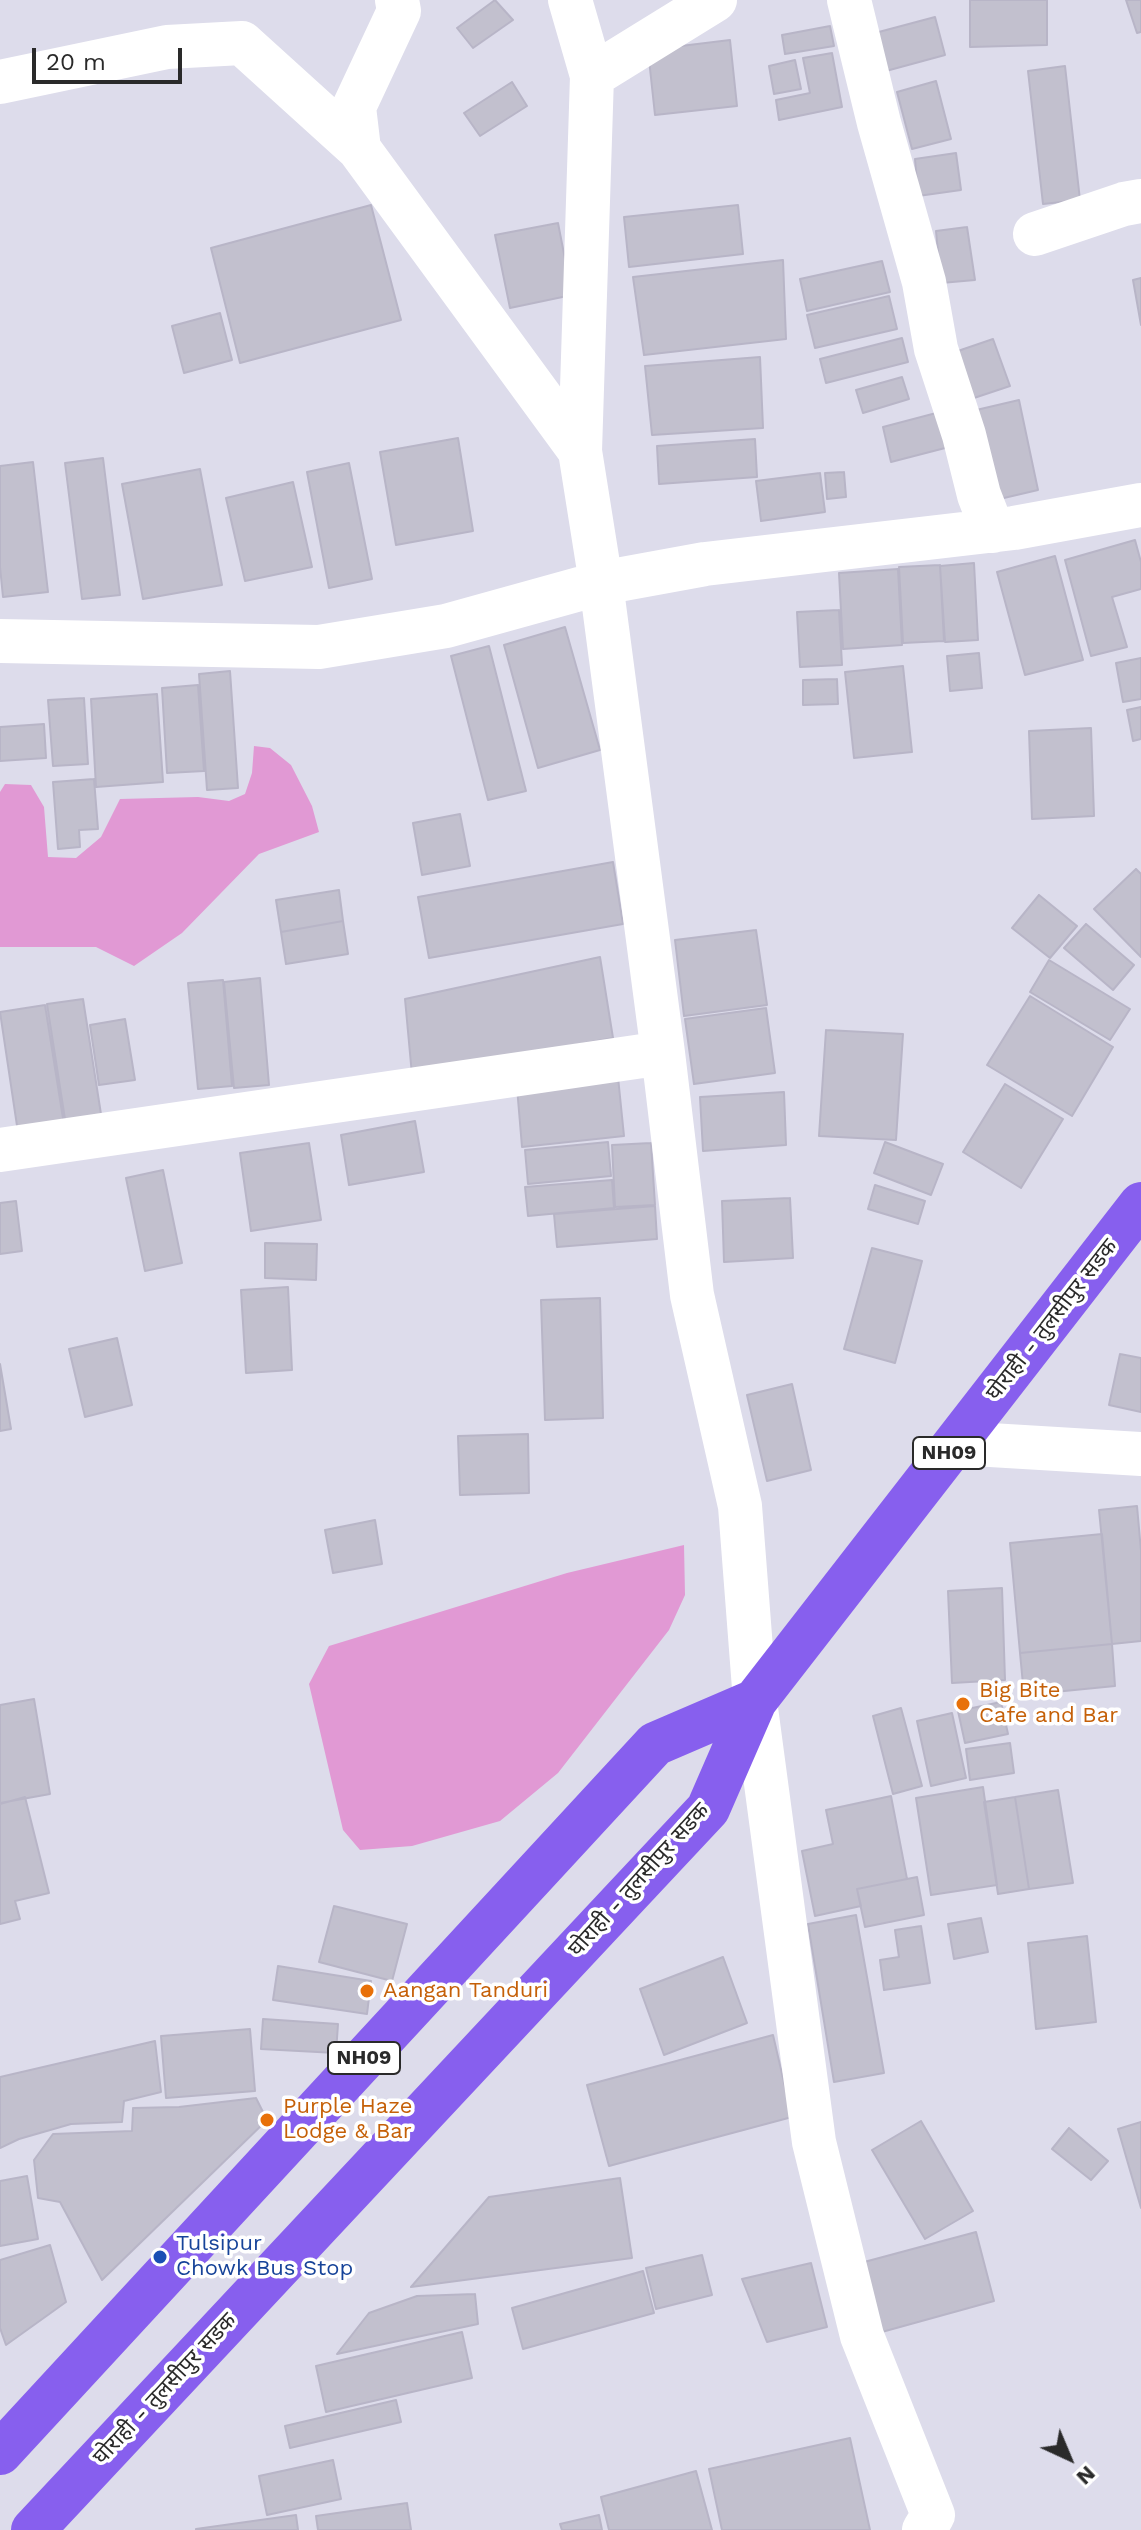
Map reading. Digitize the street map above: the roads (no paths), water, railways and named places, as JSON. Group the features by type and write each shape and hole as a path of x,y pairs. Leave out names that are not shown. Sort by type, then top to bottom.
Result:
{"main road":[{"name":"घोराही - तुलसीपुर सडक","path":"33,2530 708,1809 755,1701 1141,1204"},
{"name":"घोराही - तुलसीपुर सडक","path":"0,2453 655,1744 755,1701"}],"street":[{"path":"359,149 354,107 399,11 397,0"},
{"path":"570,0 592,76 580,451 601,583 692,1295 740,1506 755,1701 814,2142 862,2336 933,2515 924,2530"},
{"path":"592,76 715,0"},
{"path":"849,0 879,123 924,282 936,349 964,435 979,495 993,531"},
{"path":"0,82 167,47 242,43 359,149 580,451"},
{"path":"1035,234 1141,201"},
{"path":"0,641 319,647 446,626 601,583 705,564 993,531 1141,505"},
{"path":"0,1150 663,1053"},
{"path":"957,1443 1141,1454"}],"place":[{"name":"Big Bite Cafe and Bar","path":"963,1704"},
{"name":"Aangan Tanduri","path":"367,1991"},
{"name":"Purple Haze Lodge & Bar","path":"267,2120"},
{"name":"Tulsipur Chowk Bus Stop","path":"160,2257"}]}
